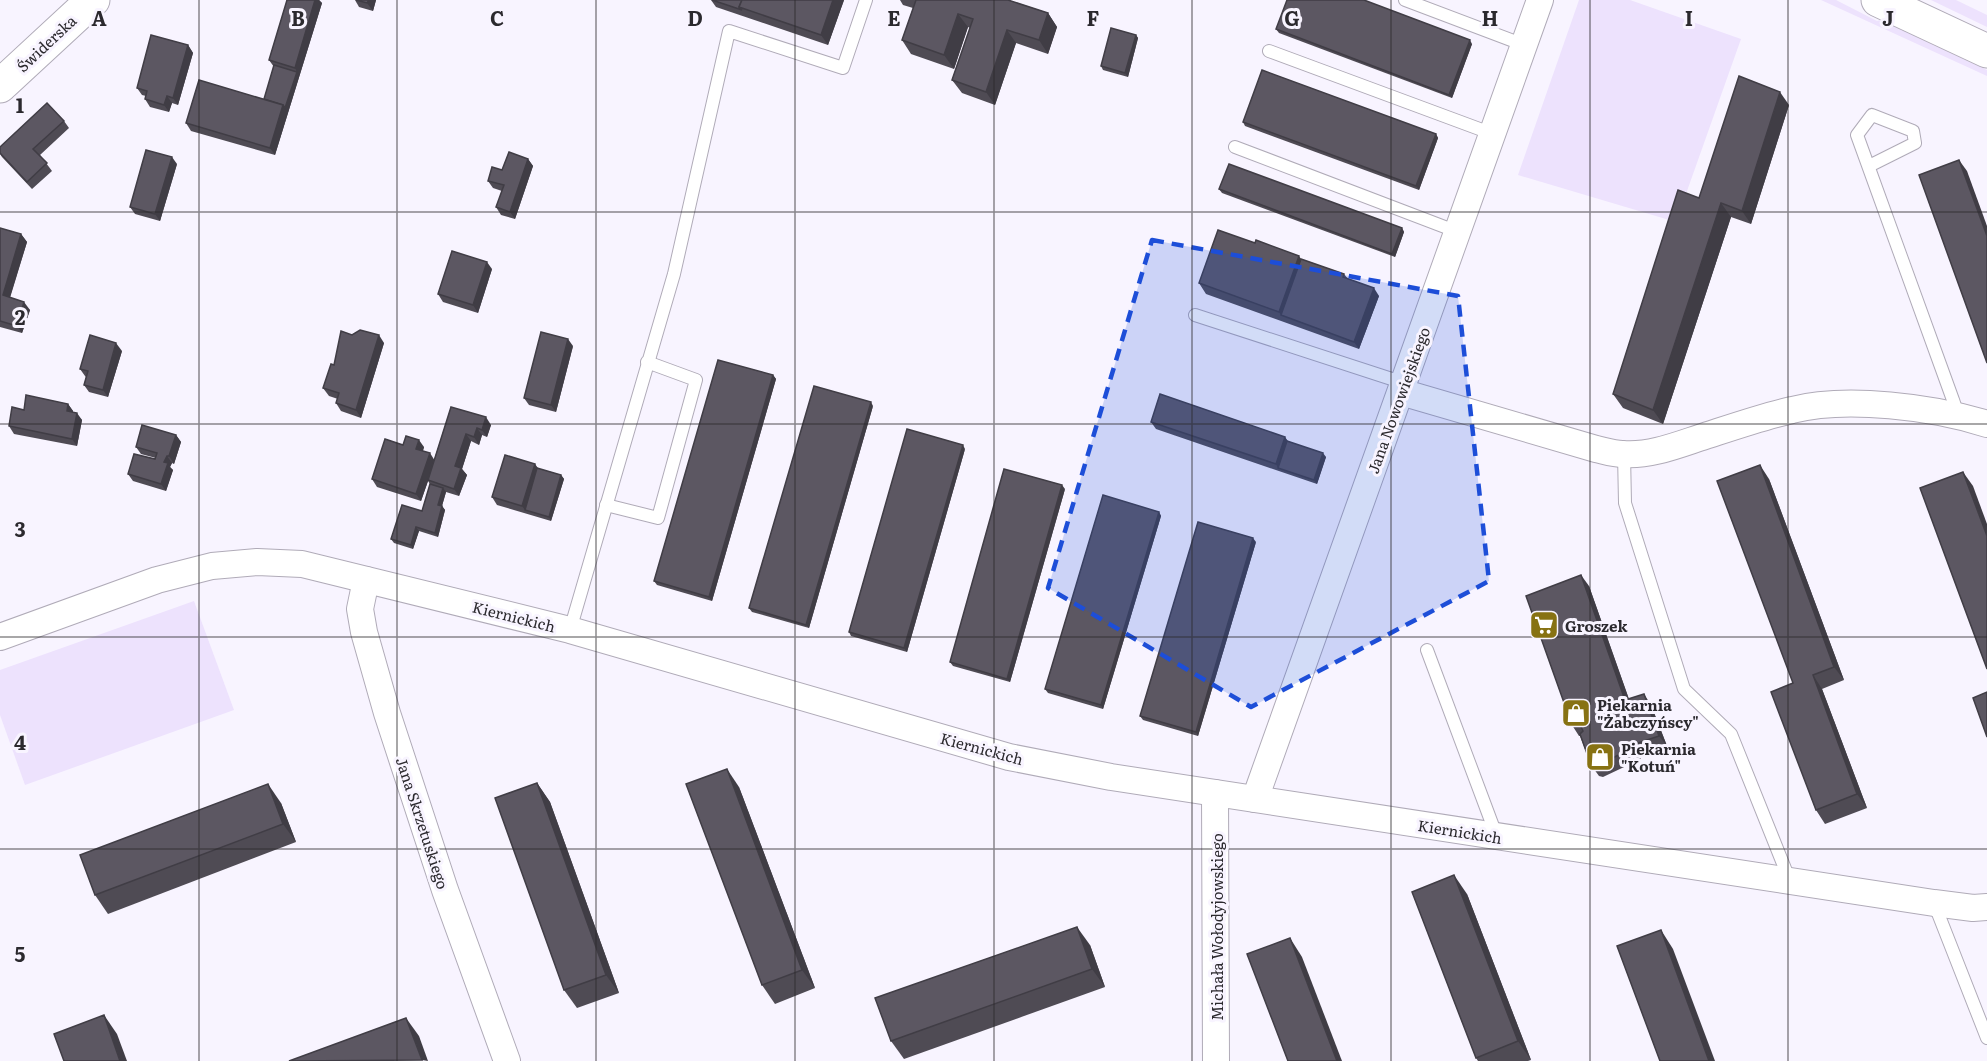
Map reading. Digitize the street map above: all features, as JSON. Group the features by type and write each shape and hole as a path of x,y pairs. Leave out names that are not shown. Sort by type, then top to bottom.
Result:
{"main road":[{"name":"Świderska","path":"0,86 93,0"},
{"path":"1878,0 1987,51"}],"street":[{"name":"Jana Nowowiejskiego","path":"1255,799 1540,0"},
{"path":"1403,388 1596,449 1624,454 1658,451 1794,409 1824,405 1911,407 1958,415 1987,424"},
{"name":"Kiernickich","path":"0,637 157,580 212,566 257,562 302,564 570,630 1009,757 1111,777 1497,837 1934,903 1987,907"},
{"name":"Jana Skrzetuskiego","path":"366,580 360,609 364,632 387,713 446,890 507,1061"},
{"name":"Michała Wołodyjowskiego","path":"1215,793 1216,1061"}],"lane":[{"path":"570,630 674,274 729,31 843,68 866,0"},
{"path":"1405,0 1524,45"},
{"path":"1269,51 1493,134"},
{"path":"1869,166 1915,143 1913,131 1872,116 1857,135 1958,415"},
{"path":"1235,147 1458,232"},
{"path":"1195,315 1403,388"},
{"path":"606,505 658,518 696,380 647,362"},
{"path":"1624,454 1625,503 1684,688 1731,734 1790,881"},
{"path":"1427,650 1497,837"},
{"path":"1934,903 1987,1038"}],"highlighted area":[{"path":"1152,240 1458,296 1489,581 1251,707 1048,588"}],"shaded area":[{"path":"1579,0 1630,0 1741,39 1676,222 1518,175"},
{"path":"1821,0 1836,0 1877,21 1881,20 1987,70 1987,76"},
{"path":"1931,0 1956,0 1987,15 1987,27"},
{"path":"194,601 234,710 25,785 0,715 0,670"}],"building":[{"path":"287,0 315,0 295,68 269,60"},
{"path":"712,0 742,0 739,7 742,10"},
{"path":"742,0 833,0 821,35 739,7"},
{"path":"916,0 1008,0 1048,13 1039,40 1007,30 986,92 952,80 973,19 958,14 944,55 902,40"},
{"path":"1287,0 1364,0 1470,40 1449,95 1276,29"},
{"path":"1111,28 1136,35 1125,73 1101,66"},
{"path":"151,35 188,45 173,98 167,96 164,105 145,99 147,91 137,88"},
{"path":"274,65 297,72 285,108 283,105 264,99"},
{"path":"1262,70 1436,134 1416,186 1243,122"},
{"path":"1739,76 1780,92 1742,211 1721,203 1653,410 1613,394 1678,190 1699,198"},
{"path":"199,80 283,105 270,148 186,123"},
{"path":"47,103 64,121 33,149 47,163 27,182 0,153 0,147"},
{"path":"146,150 172,157 155,214 130,207"},
{"path":"509,152 528,159 510,212 496,207 504,185 488,181 492,167 502,170"},
{"path":"1959,160 1987,236 1987,363 1919,175"},
{"path":"1229,164 1402,228 1392,254 1219,189"},
{"path":"0,228 21,234 3,295 24,302 17,326 0,321"},
{"path":"1218,230 1255,243 1256,240 1299,256 1279,312 1199,283"},
{"path":"452,251 487,262 473,305 438,294"},
{"path":"1301,259 1344,274 1343,277 1374,288 1354,342 1281,315"},
{"path":"360,330 379,335 356,410 336,403 339,393 323,388 331,364 334,365 341,331 352,335"},
{"path":"541,332 568,339 551,405 524,398"},
{"path":"90,335 116,343 103,390 84,385 88,371 80,369"},
{"path":"718,360 773,375 709,597 654,581"},
{"path":"814,386 871,402 806,625 749,608"},
{"path":"1160,394 1285,437 1276,464 1151,422"},
{"path":"26,395 68,404 67,411 77,413 72,439 9,426 12,407 24,410"},
{"path":"451,407 486,417 482,430 477,428 474,437 466,434 455,466 461,468 454,489 428,480"},
{"path":"142,425 176,435 169,456 164,462 168,463 161,484 128,474 134,454 155,459 157,453 136,447"},
{"path":"907,429 963,445 904,648 849,632"},
{"path":"406,436 419,440 416,449 430,453 416,494 372,479 385,439 403,445"},
{"path":"1287,441 1323,453 1314,480 1278,468"},
{"path":"505,455 535,464 522,506 492,497"},
{"path":"1760,465 1834,667 1813,675 1857,794 1816,810 1771,692 1793,683 1717,481"},
{"path":"537,468 561,475 549,517 525,510"},
{"path":"1004,469 1062,485 1007,679 950,662"},
{"path":"1963,472 1987,536 1987,669 1920,488"},
{"path":"430,484 443,488 438,505 442,506 435,533 416,527 411,545 391,539 402,505 422,511"},
{"path":"1103,495 1159,512 1101,705 1045,689"},
{"path":"1198,522 1253,538 1196,732 1140,716"},
{"path":"1581,575 1625,700 1644,694 1659,736 1632,745 1633,748 1596,766 1591,765 1580,734 1583,731 1579,723 1572,725 1526,596"},
{"path":"1987,692 1987,737 1973,698"},
{"path":"727,769 802,970 762,985 686,784"},
{"path":"537,783 606,975 564,990 495,798"},
{"path":"268,784 283,824 95,895 80,855"},
{"path":"1454,875 1518,1041 1476,1058 1412,892"},
{"path":"1077,927 1092,969 891,1041 875,998"},
{"path":"1661,930 1709,1061 1660,1061 1617,946"},
{"path":"1290,938 1337,1061 1288,1061 1247,954"},
{"path":"104,1015 120,1061 64,1061 54,1034"},
{"path":"406,1018 422,1060 289,1061"}],"place":[{"name":"Groszek","path":"1544,625"},
{"name":"Piekarnia \"Żabczyńscy\"","path":"1576,713"},
{"name":"Piekarnia \"Kotuń\"","path":"1600,757"}]}
